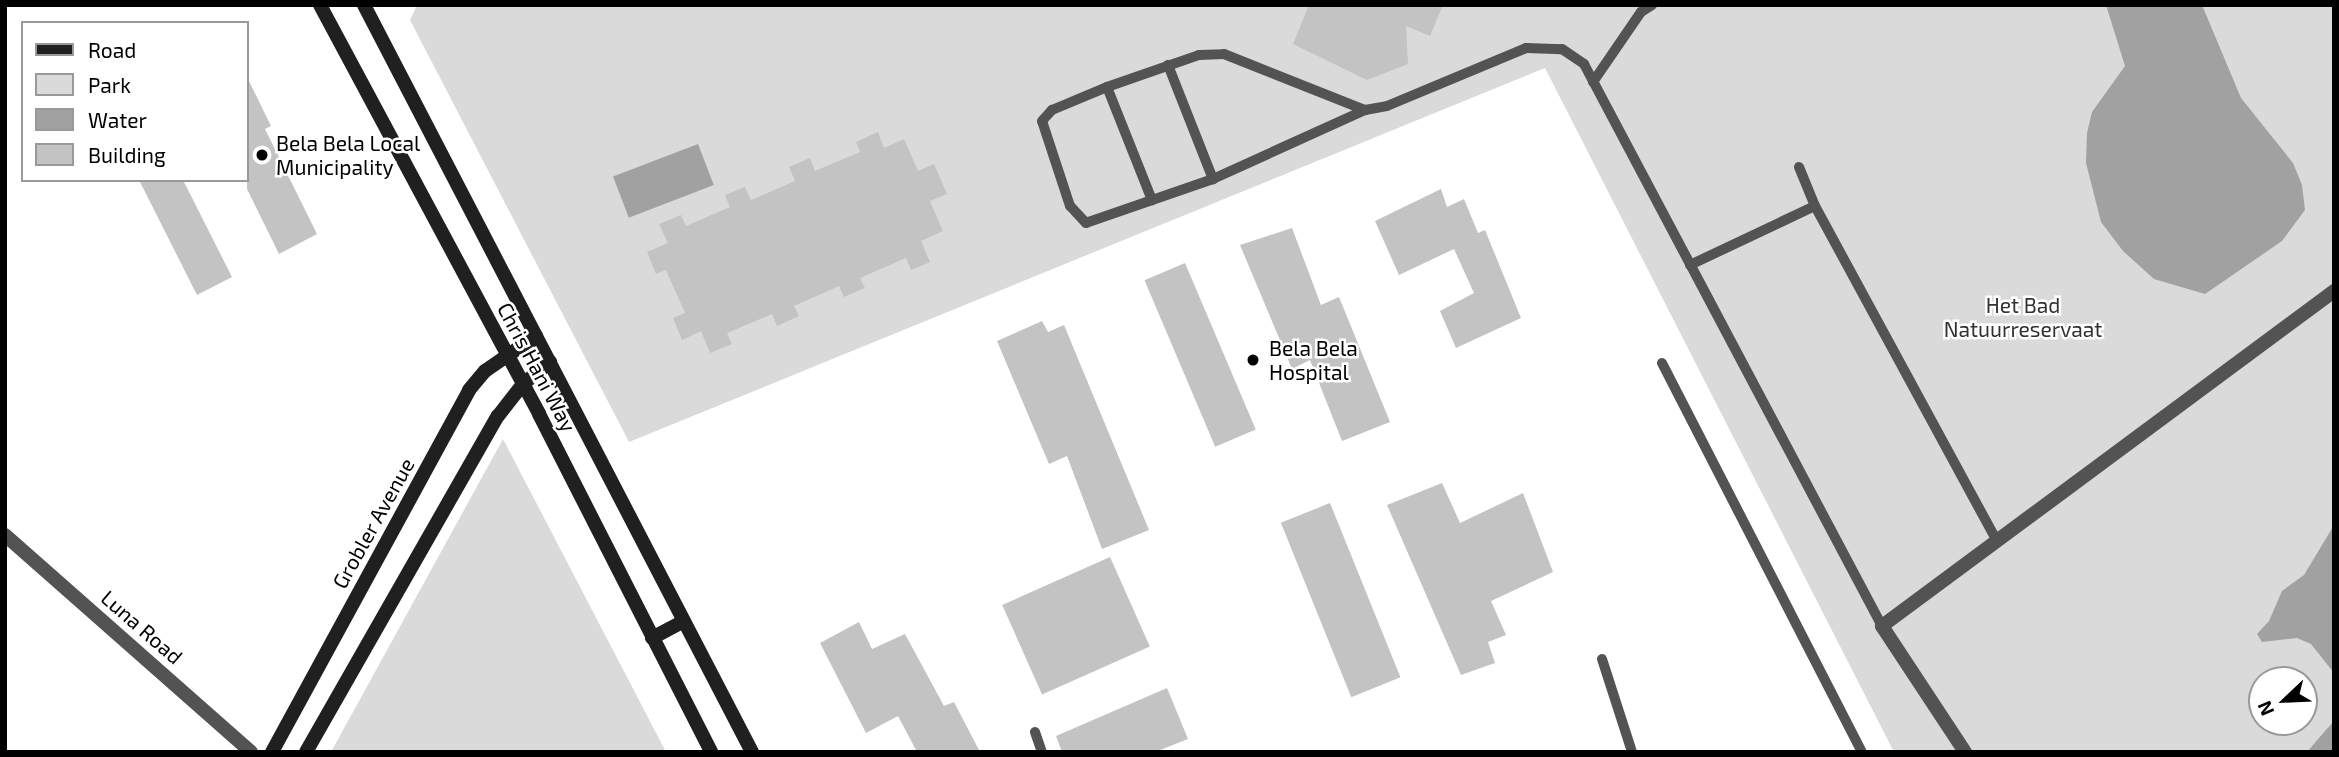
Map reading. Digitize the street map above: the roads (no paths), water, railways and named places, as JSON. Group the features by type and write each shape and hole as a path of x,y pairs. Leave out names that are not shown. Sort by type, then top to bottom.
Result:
{"main road":[{"name":"Chris Hani Way","path":"320,5 523,384 710,752"},
{"name":"Chris Hani Way","path":"364,5 752,752"},
{"name":"Grobler Avenue","path":"272,752 469,390 507,354 536,336"},
{"path":"306,752 406,572 499,416 523,384 550,362"},
{"path":"652,638 684,621"}],"street":[{"path":"1965,752 1882,626 2334,291"},
{"name":"Luna Road","path":"5,535 251,752"}],"lane":[{"path":"1593,82 1641,12 1652,5"},
{"path":"1365,110 1224,54 1199,55 1107,87 1052,110 1042,121 1069,206 1086,223 1213,179 1365,110 1387,106 1526,48 1562,49 1584,64 1882,626"},
{"path":"1168,65 1213,179"},
{"path":"1107,87 1153,200"},
{"path":"1799,167 1815,206 1996,540"},
{"path":"1690,265 1815,206"},
{"path":"1662,363 1863,752"},
{"path":"1602,659 1632,752"},
{"path":"1035,732 1042,752"}],"water":[{"path":"2106,5 2202,5 2241,98 2293,163 2302,185 2305,210 2282,241 2205,294 2154,279 2123,251 2101,222 2086,163 2087,133 2092,112 2125,66"},
{"path":"698,144 714,185 629,218 613,177"},
{"path":"2334,525 2334,673 2311,644 2297,638 2262,642 2257,634 2269,621 2282,591 2304,575"},
{"path":"2334,721 2334,752 2307,752 2325,731"}],"place":[{"name":"Bela Bela Local Municipality","path":"262,155"},
{"name":"Bela Bela Hospital","path":"1253,360"}],"park label":[{"name":"Het Bad Natuurreservaat","path":"2023,317"}]}
